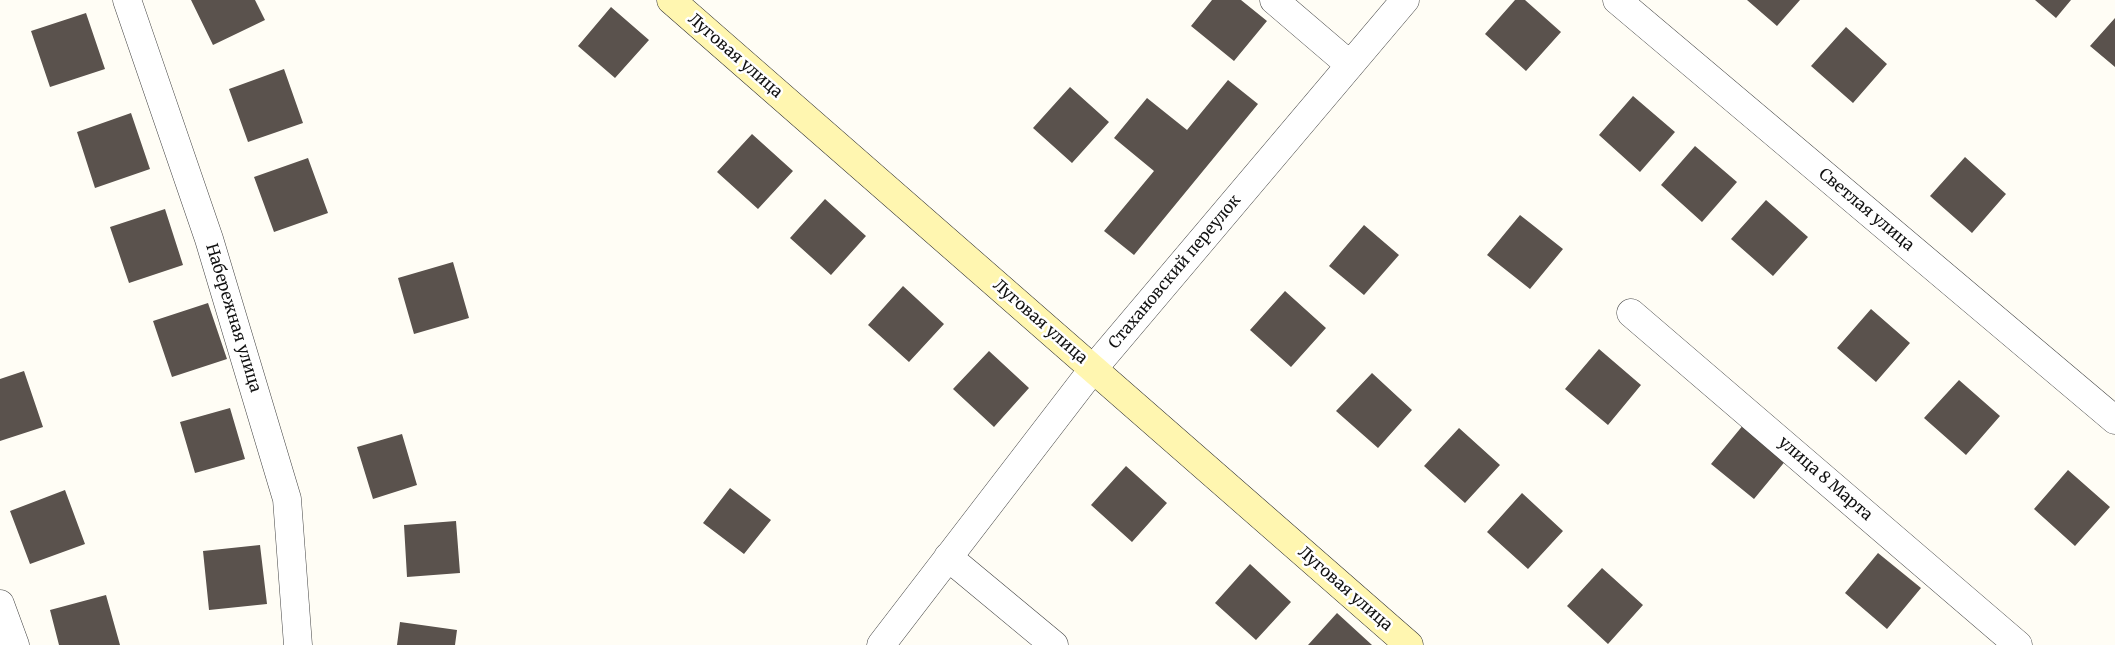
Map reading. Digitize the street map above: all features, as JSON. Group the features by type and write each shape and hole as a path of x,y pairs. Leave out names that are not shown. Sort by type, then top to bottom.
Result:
{"street":[{"name":"Набережная улица","path":"128,0 209,239 287,499 298,645"},
{"name":"Луговая улица","path":"671,0 1409,645"},
{"path":"1274,0 1350,65"},
{"name":"Стахановский переулок","path":"881,645 1093,369 1405,0"},
{"name":"Светлая улица","path":"1616,0 2115,420"},
{"name":"улица 8 Марта","path":"1631,312 2018,645"},
{"path":"948,557 1054,645"},
{"path":"0,604 15,645"}],"building":[{"path":"191,0 255,0 265,20 213,45"},
{"path":"1212,0 1241,0 1267,21 1234,61 1191,26"},
{"path":"1515,0 1525,0 1561,32 1526,71 1485,34"},
{"path":"1747,0 1800,0 1777,26"},
{"path":"2035,0 2071,0 2056,18"},
{"path":"611,7 649,40 615,78 578,46"},
{"path":"86,13 105,69 50,87 31,31"},
{"path":"2115,18 2115,67 2090,46"},
{"path":"1846,27 1887,64 1853,103 1811,66"},
{"path":"284,69 303,123 248,142 229,89"},
{"path":"1228,80 1258,104 1134,255 1104,231 1154,171 1114,138 1147,98 1187,130"},
{"path":"1070,87 1109,122 1072,163 1033,128"},
{"path":"1633,96 1675,132 1640,172 1599,135"},
{"path":"131,113 150,169 95,188 77,132"},
{"path":"752,134 793,171 758,209 717,172"},
{"path":"1695,146 1737,182 1702,222 1661,185"},
{"path":"1965,157 2006,194 1972,233 1930,196"},
{"path":"308,158 328,213 274,232 254,177"},
{"path":"825,199 866,236 831,275 790,238"},
{"path":"1766,200 1808,237 1773,276 1731,239"},
{"path":"165,209 183,265 129,283 110,227"},
{"path":"1520,215 1563,249 1530,289 1487,255"},
{"path":"1364,225 1399,255 1364,295 1329,266"},
{"path":"453,262 469,318 414,334 398,278"},
{"path":"903,286 944,324 909,362 868,325"},
{"path":"1285,291 1326,328 1291,367 1250,330"},
{"path":"208,303 227,359 172,377 153,321"},
{"path":"1871,309 1910,343 1876,382 1837,348"},
{"path":"1599,349 1641,385 1608,425 1565,389"},
{"path":"989,351 1029,388 994,427 953,389"},
{"path":"24,371 43,427 0,441 0,379"},
{"path":"1372,373 1412,410 1378,448 1336,411"},
{"path":"1959,380 2000,416 1966,455 1924,418"},
{"path":"230,408 245,459 195,473 180,422"},
{"path":"1744,424 1787,459 1754,499 1711,464"},
{"path":"1459,428 1500,465 1465,503 1424,466"},
{"path":"402,434 417,485 373,499 357,447"},
{"path":"1126,466 1167,503 1132,542 1091,505"},
{"path":"2068,470 2110,507 2075,546 2034,509"},
{"path":"730,488 771,520 744,554 703,523"},
{"path":"65,490 85,544 30,564 10,511"},
{"path":"1522,493 1563,531 1528,569 1487,532"},
{"path":"456,521 460,573 407,577 404,525"},
{"path":"260,545 267,604 209,610 203,551"},
{"path":"1878,553 1921,588 1887,629 1845,593"},
{"path":"1250,564 1291,602 1256,640 1215,603"},
{"path":"1602,568 1643,605 1608,644 1567,606"},
{"path":"106,595 120,645 59,645 50,610"},
{"path":"1337,613 1372,645 1308,645"},
{"path":"400,622 457,630 455,645 397,645"}]}
